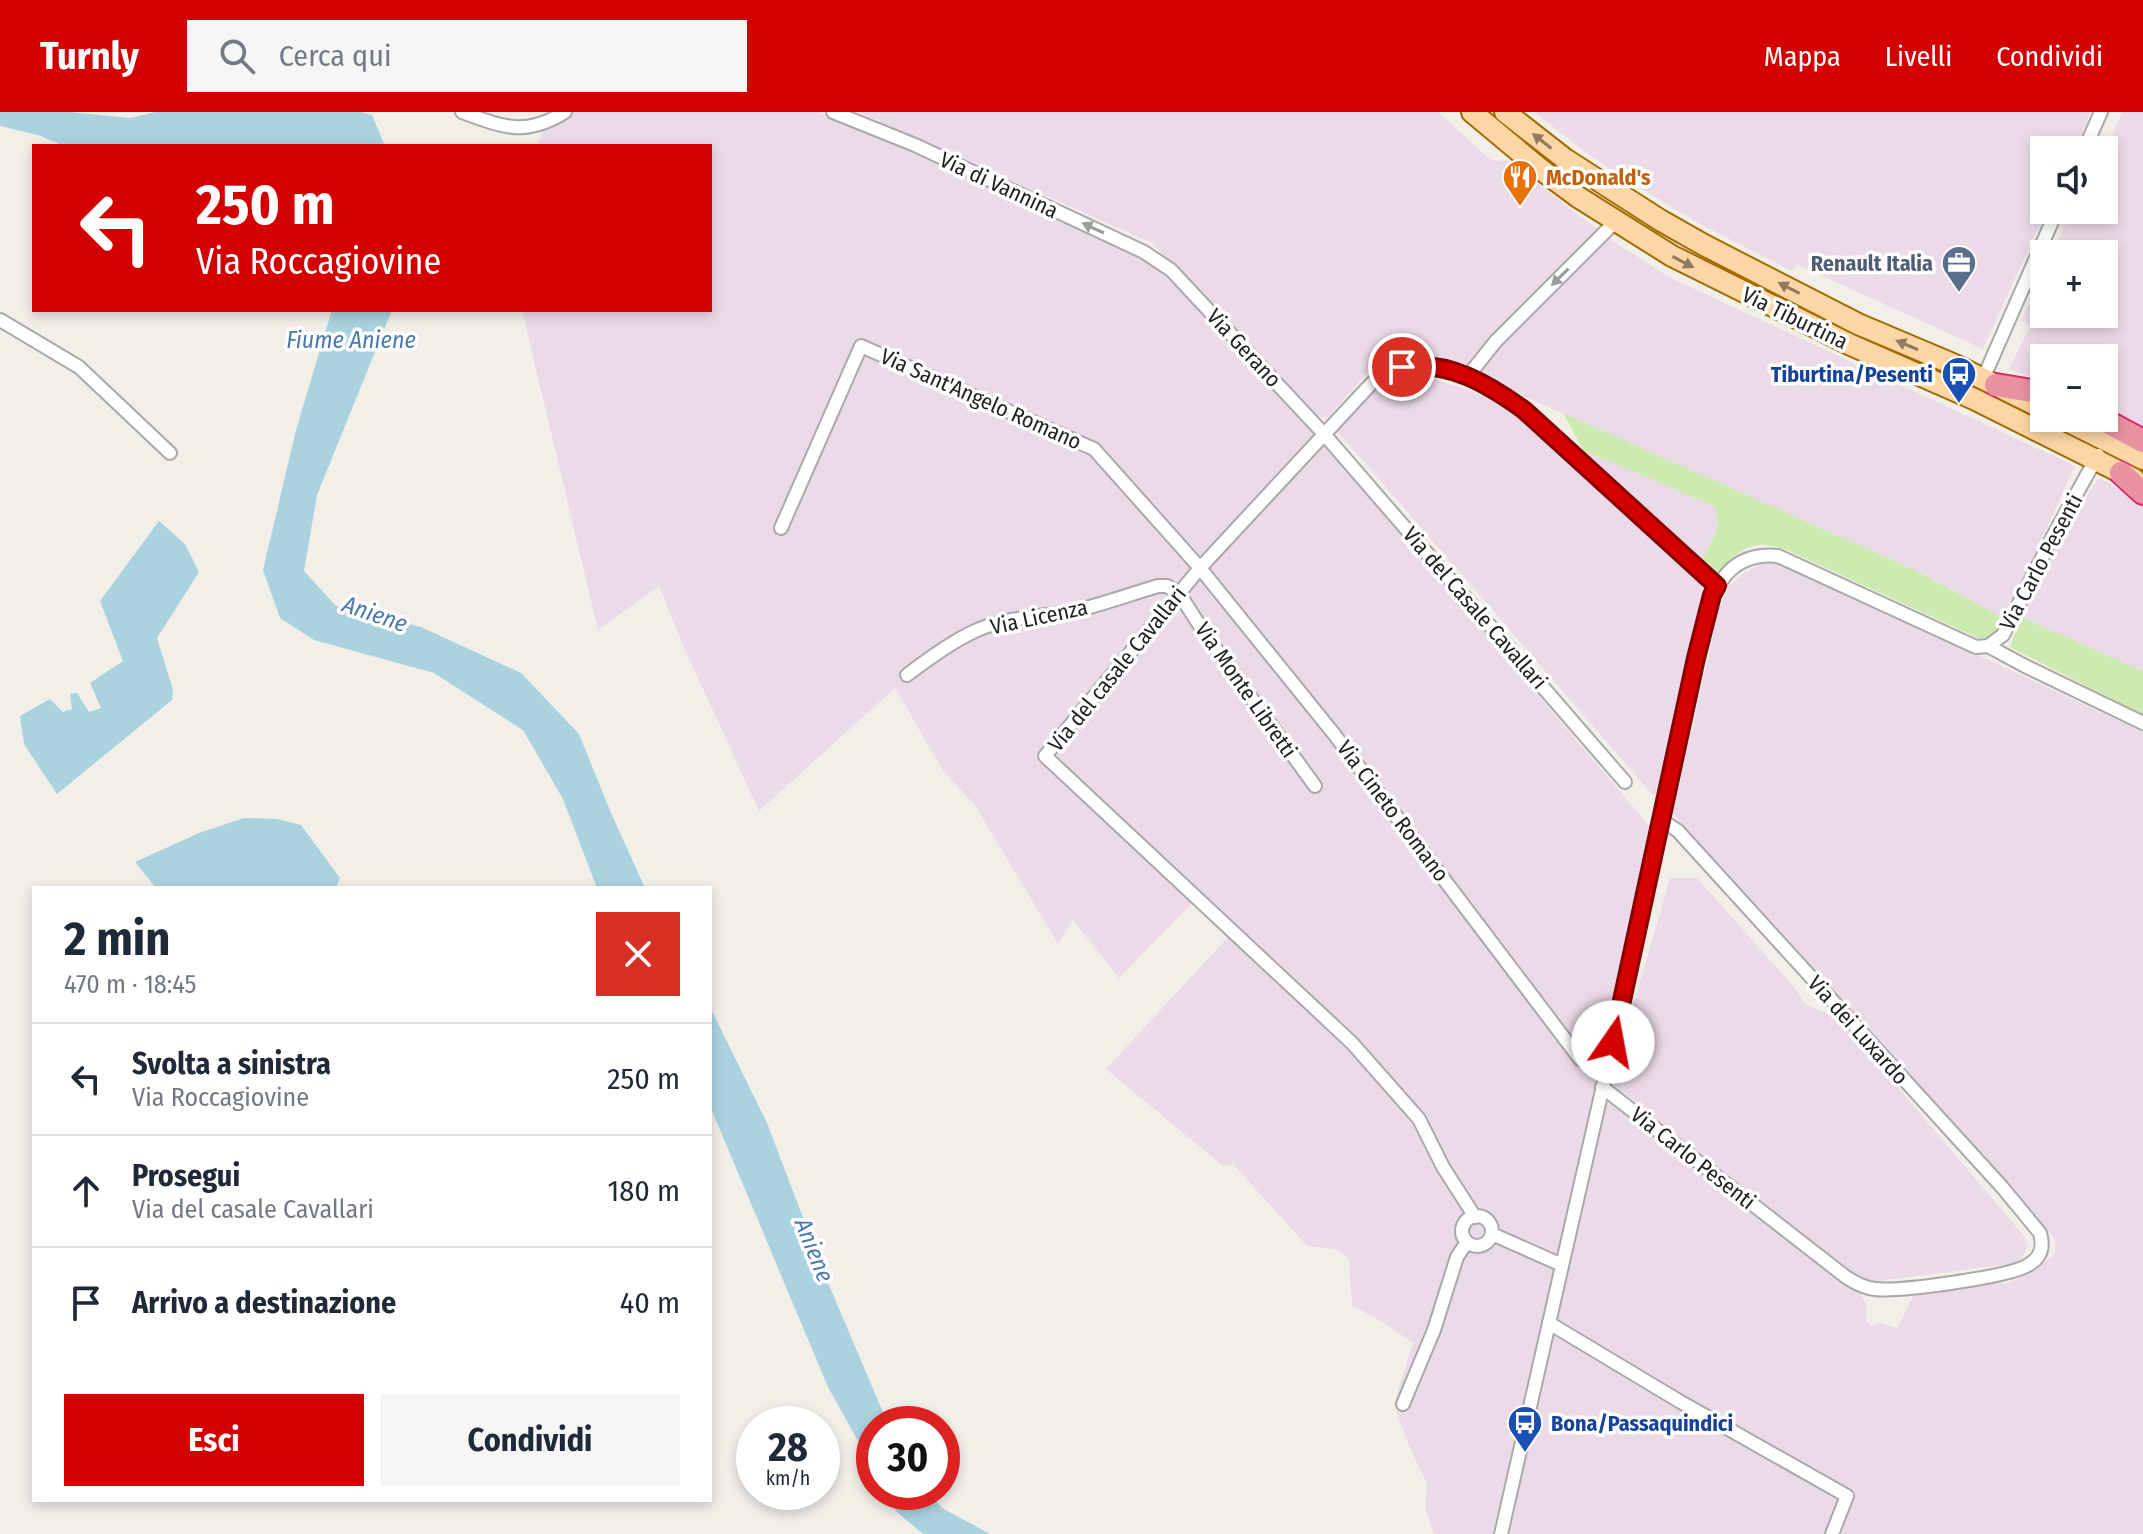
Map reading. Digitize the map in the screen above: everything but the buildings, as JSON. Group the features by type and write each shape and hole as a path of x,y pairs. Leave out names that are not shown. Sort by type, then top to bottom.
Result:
{"highway":[{"path":"1989,382 2030,390"},
{"path":"2118,428 2143,441"},
{"path":"2121,473 2143,493"}],"main road":[{"name":"Via Tiburtina","path":"1472,112 1539,168 1615,222 1672,256 1851,345 1974,399 2143,484"},
{"path":"1505,112 1565,159 1704,245 1858,324 2030,402"},
{"path":"2088,432 2143,459"}],"street":[{"path":"462,112 517,128 548,121 565,112"},
{"name":"Via di Vannina","path":"833,112 915,145 1162,263"},
{"path":"2090,136 2101,112"},
{"path":"1468,376 1496,341 1615,222"},
{"path":"1989,382 2051,224"},
{"name":"Via Gerano","path":"1162,263 1179,277 1324,434"},
{"path":"0,320 79,367 170,453"},
{"name":"Via Sant'Angelo Romano","path":"781,528 861,346 1094,449 1200,568"},
{"name":"Via del casale Cavallari","path":"1475,1217 1443,1167 1419,1119 1352,1043 1045,756 1200,568 1324,434 1371,384 1392,371 1409,366 1451,370 1468,376 1524,410 1717,586"},
{"name":"Via del Casale Cavallari","path":"1324,434 1625,782"},
{"name":"Via Carlo Pesenti","path":"1717,586 1740,564 1759,557 1778,556 1976,647 1988,646 2003,635 2106,441"},
{"name":"Via Cineto Romano","path":"1200,568 1334,734 1580,1059"},
{"name":"Via Licenza","path":"907,675 948,647 988,626 1076,610 1158,586 1167,586 1179,593"},
{"path":"1501,1534 1696,658 1717,586"},
{"name":"Via Monte Libretti","path":"1179,593 1315,786"},
{"path":"1988,646 2143,723"},
{"name":"Via dei Luxardo","path":"1660,819 1678,831 2011,1198 2040,1233 2041,1251"},
{"name":"Via Carlo Pesenti","path":"1602,1087 1846,1277 1865,1288 1886,1290 1990,1276 2024,1267 2033,1262 2041,1251"},
{"path":"1492,1234 1487,1242 1479,1246 1467,1242 1463,1234 1464,1225 1475,1217 1488,1221 1492,1234 1562,1265"},
{"path":"1403,1404 1434,1330 1457,1257 1467,1242"},
{"path":"1549,1323 1847,1496 1832,1534"}],"shaded area":[{"path":"570,112 818,112 906,148 1146,260 1196,304 1315,434 1202,554 1035,757 1193,902 1119,978 1073,920 1058,944 974,804 944,772 895,688 759,811 659,586 598,630 522,312 712,312 712,144 538,144 543,130"},
{"path":"857,112 1438,112 1491,160 1507,161 1613,241 1669,277 2075,466 2005,619 1915,570 1441,359 1399,357 1385,361 1370,369 1329,417 1315,417 1152,243"},
{"path":"1534,112 2091,112 2080,136 2030,136 2030,224 2040,224 1983,349 1796,264 1792,271 1698,223 1584,151"},
{"path":"2122,112 2143,112 2143,430 2118,416 2118,344 2030,344 2030,377 2009,369 2030,325 2030,328 2118,328 2118,240 2058,240 2066,224 2118,224 2118,136 2112,136"},
{"path":"2030,301 2030,325 2021,321"},
{"path":"1431,378 1483,395 1529,423 1704,580 1658,801 1338,432 1338,425 1378,385 1397,379"},
{"path":"1322,442 1652,829 1560,1250 1492,1534 1434,1534 1425,1508 1427,1484 1394,1404 1413,1343 1352,1305 1349,1258 1335,1249 1307,1246 1233,1164 1223,1166 1106,1069 1229,936 1350,1052 1401,1106 1415,1123 1450,1191 1466,1212 1483,1211 1468,1198 1419,1107 1366,1048 1054,754 1209,568"},
{"path":"1583,450 1714,506 1719,515 1718,527 1701,562 1582,453"},
{"path":"2099,478 2132,496 2143,508 2143,671 2021,617 2061,535"},
{"path":"1759,564 1783,564 2143,732 2143,1534 1508,1534 1605,1097 1843,1285 1861,1294 1867,1306 1866,1321 1872,1326 1879,1322 1897,1328 1916,1290 1998,1281 2008,1283 2031,1272 2055,1254 2055,1239 2019,1196 1869,1034 1673,814 1719,609 1728,587"},
{"path":"1670,878 1697,878 1794,987 1805,1004 1839,1018 2024,1236 2028,1247 2018,1263 1869,1282 1853,1273 1611,1083"}],"green space":[{"path":"1563,413 1915,570 2005,619 1992,636 1978,638 1787,550 1766,545 1753,546 1741,552 1716,575 1701,562 1717,527 1714,506 1583,450"},
{"path":"2021,617 2143,671 2143,715 2010,647"}],"water":[{"path":"0,112 71,112 130,118 155,112 361,112 372,115 384,144 59,144 38,135 0,126"},
{"name":"Fiume Aniene","path":"331,312 391,312 317,495 304,571 336,606 421,627 521,673 579,734 644,886 596,886 563,799 523,730 434,673 314,640 280,618 263,570 296,430"},
{"path":"159,521 185,544 199,572 157,638 173,690 172,700 57,794 24,744 20,716 50,699 63,712 72,709 70,694 77,693 89,712 101,708 90,683 123,661 100,601"},
{"path":"244,818 277,819 301,825 340,878 337,886 154,886 135,862 199,833"},
{"name":"Aniene","path":"712,1011 767,1123 826,1278 880,1406 856,1406 856,1438 839,1406 712,1111"},
{"path":"946,1510 990,1534 923,1534 897,1512"}],"place":[{"name":"McDonald's","path":"1520,208"},
{"name":"Renault Italia","path":"1959,294"},
{"name":"Tiburtina/Pesenti","path":"1959,405"},
{"name":"Bona/Passaquindici","path":"1525,1454"}],"route":[{"path":"1402,367 1426,366 1451,370 1510,400 1717,586 1696,658 1613,1042"}]}
